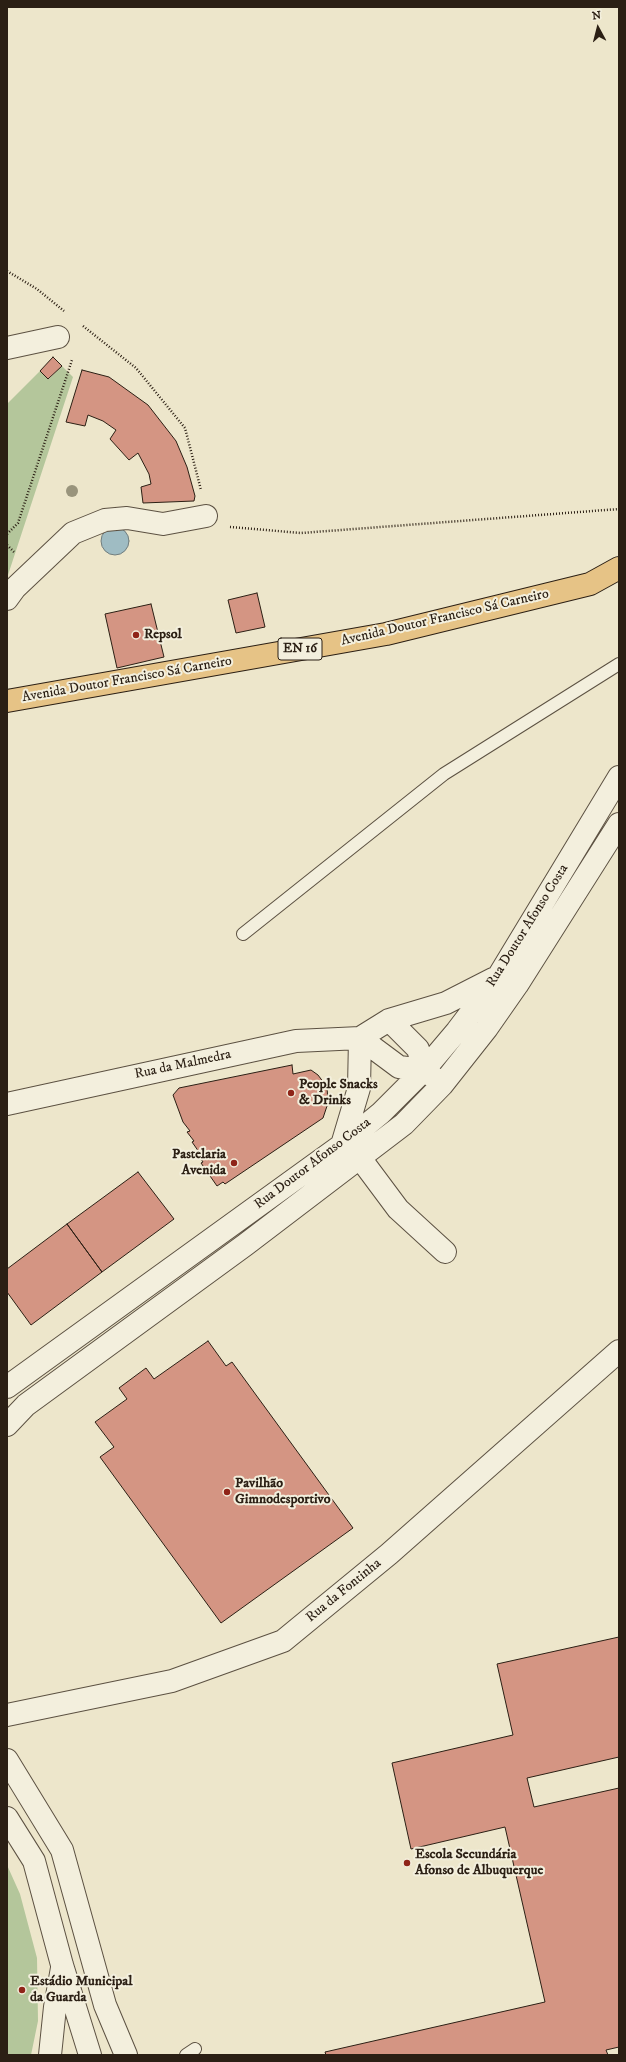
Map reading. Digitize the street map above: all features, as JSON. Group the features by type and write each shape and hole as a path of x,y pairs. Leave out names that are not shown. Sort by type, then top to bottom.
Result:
{"main road":[{"name":"Avenida Doutor Francisco Sá Carneiro","path":"7,702 386,634 590,584 619,568"},
{"path":"590,584 619,586"}],"street":[{"path":"7,348 58,337"},
{"path":"7,599 15,588 73,533 98,522 127,518 163,524 206,516"},
{"name":"Rua Doutor Afonso Costa","path":"7,1387 342,1145 381,1113 424,1070 457,1031 498,976 619,777"},
{"name":"Rua Doutor Afonso Costa","path":"7,1425 26,1405 246,1245 404,1124 442,1085 487,1028 517,985 619,824"},
{"name":"Rua da Malmedra","path":"7,1104 296,1041 360,1038 389,1020 446,1003 498,976"},
{"path":"389,1020 418,1049 424,1070"},
{"path":"360,1038 399,1067 424,1070 442,1085"},
{"path":"342,1145 359,1088 360,1038"},
{"path":"360,1158 398,1209 445,1252"},
{"name":"Rua da Fontinha","path":"7,1715 172,1681 283,1641 389,1554 619,1351"},
{"path":"7,1760 62,1850 105,2005 126,2055"},
{"path":"7,1818 34,1861 62,1965 90,2055"},
{"path":"50,2055 55,2007 62,1965"}],"lane":[{"path":"243,934 444,774 619,664"}],"path":[{"path":"7,271 37,289 66,312"},
{"path":"77,321 136,368 185,428 202,494"},
{"path":"81,332 83,326"},
{"path":"7,534 18,524 73,357"},
{"path":"206,516 233,529 301,533 619,509"}],"green space":[{"path":"62,366 73,377 7,578 7,404 40,371 49,379"},
{"name":"Estádio Municipal da Guarda","path":"7,1865 20,1894 37,1958 38,2021 31,2055 7,2055"}],"water":[{"path":"115,527 125,531 129,541 125,551 115,555 105,551 101,541 105,531"}],"building":[{"path":"53,357 62,366 48,379 40,371"},
{"path":"82,370 109,377 148,405 176,441 187,467 195,496 194,501 143,503 141,487 151,484 149,474 138,453 129,460 110,439 116,430 103,421 88,415 85,426 66,422"},
{"path":"257,593 265,627 236,633 228,600"},
{"path":"151,604 164,657 117,668 105,614"},
{"path":"292,1065 293,1074 311,1070 318,1075 327,1087 328,1103 323,1118 225,1184 223,1182 217,1186 201,1163 203,1162 197,1153 199,1152 192,1142 194,1141 187,1132 190,1131 183,1122 173,1095 179,1088"},
{"path":"138,1172 174,1219 102,1272 67,1224"},
{"path":"67,1224 102,1272 31,1325 7,1292 7,1269"},
{"name":"Pavilhão Gimnodesportivo","path":"208,1341 226,1366 232,1362 353,1528 221,1623 100,1457 114,1447 95,1422 127,1399 119,1388 146,1368 154,1379"},
{"path":"619,1637 619,1757 527,1778 534,1807 619,1788 619,2047 606,2050 608,2055 326,2055 325,2052 545,2002 505,1827 411,1849 392,1763 513,1735 497,1664"}],"place":[{"name":"Repsol","path":"136,635"},
{"name":"People Snacks & Drinks","path":"291,1093"},
{"name":"Pastelaria Avenida","path":"234,1163"},
{"name":"Pavilhão Gimnodesportivo","path":"227,1492"},
{"name":"Escola Secundária Afonso de Albuquerque","path":"407,1863"},
{"name":"Estádio Municipal da Guarda","path":"22,1990"}]}
